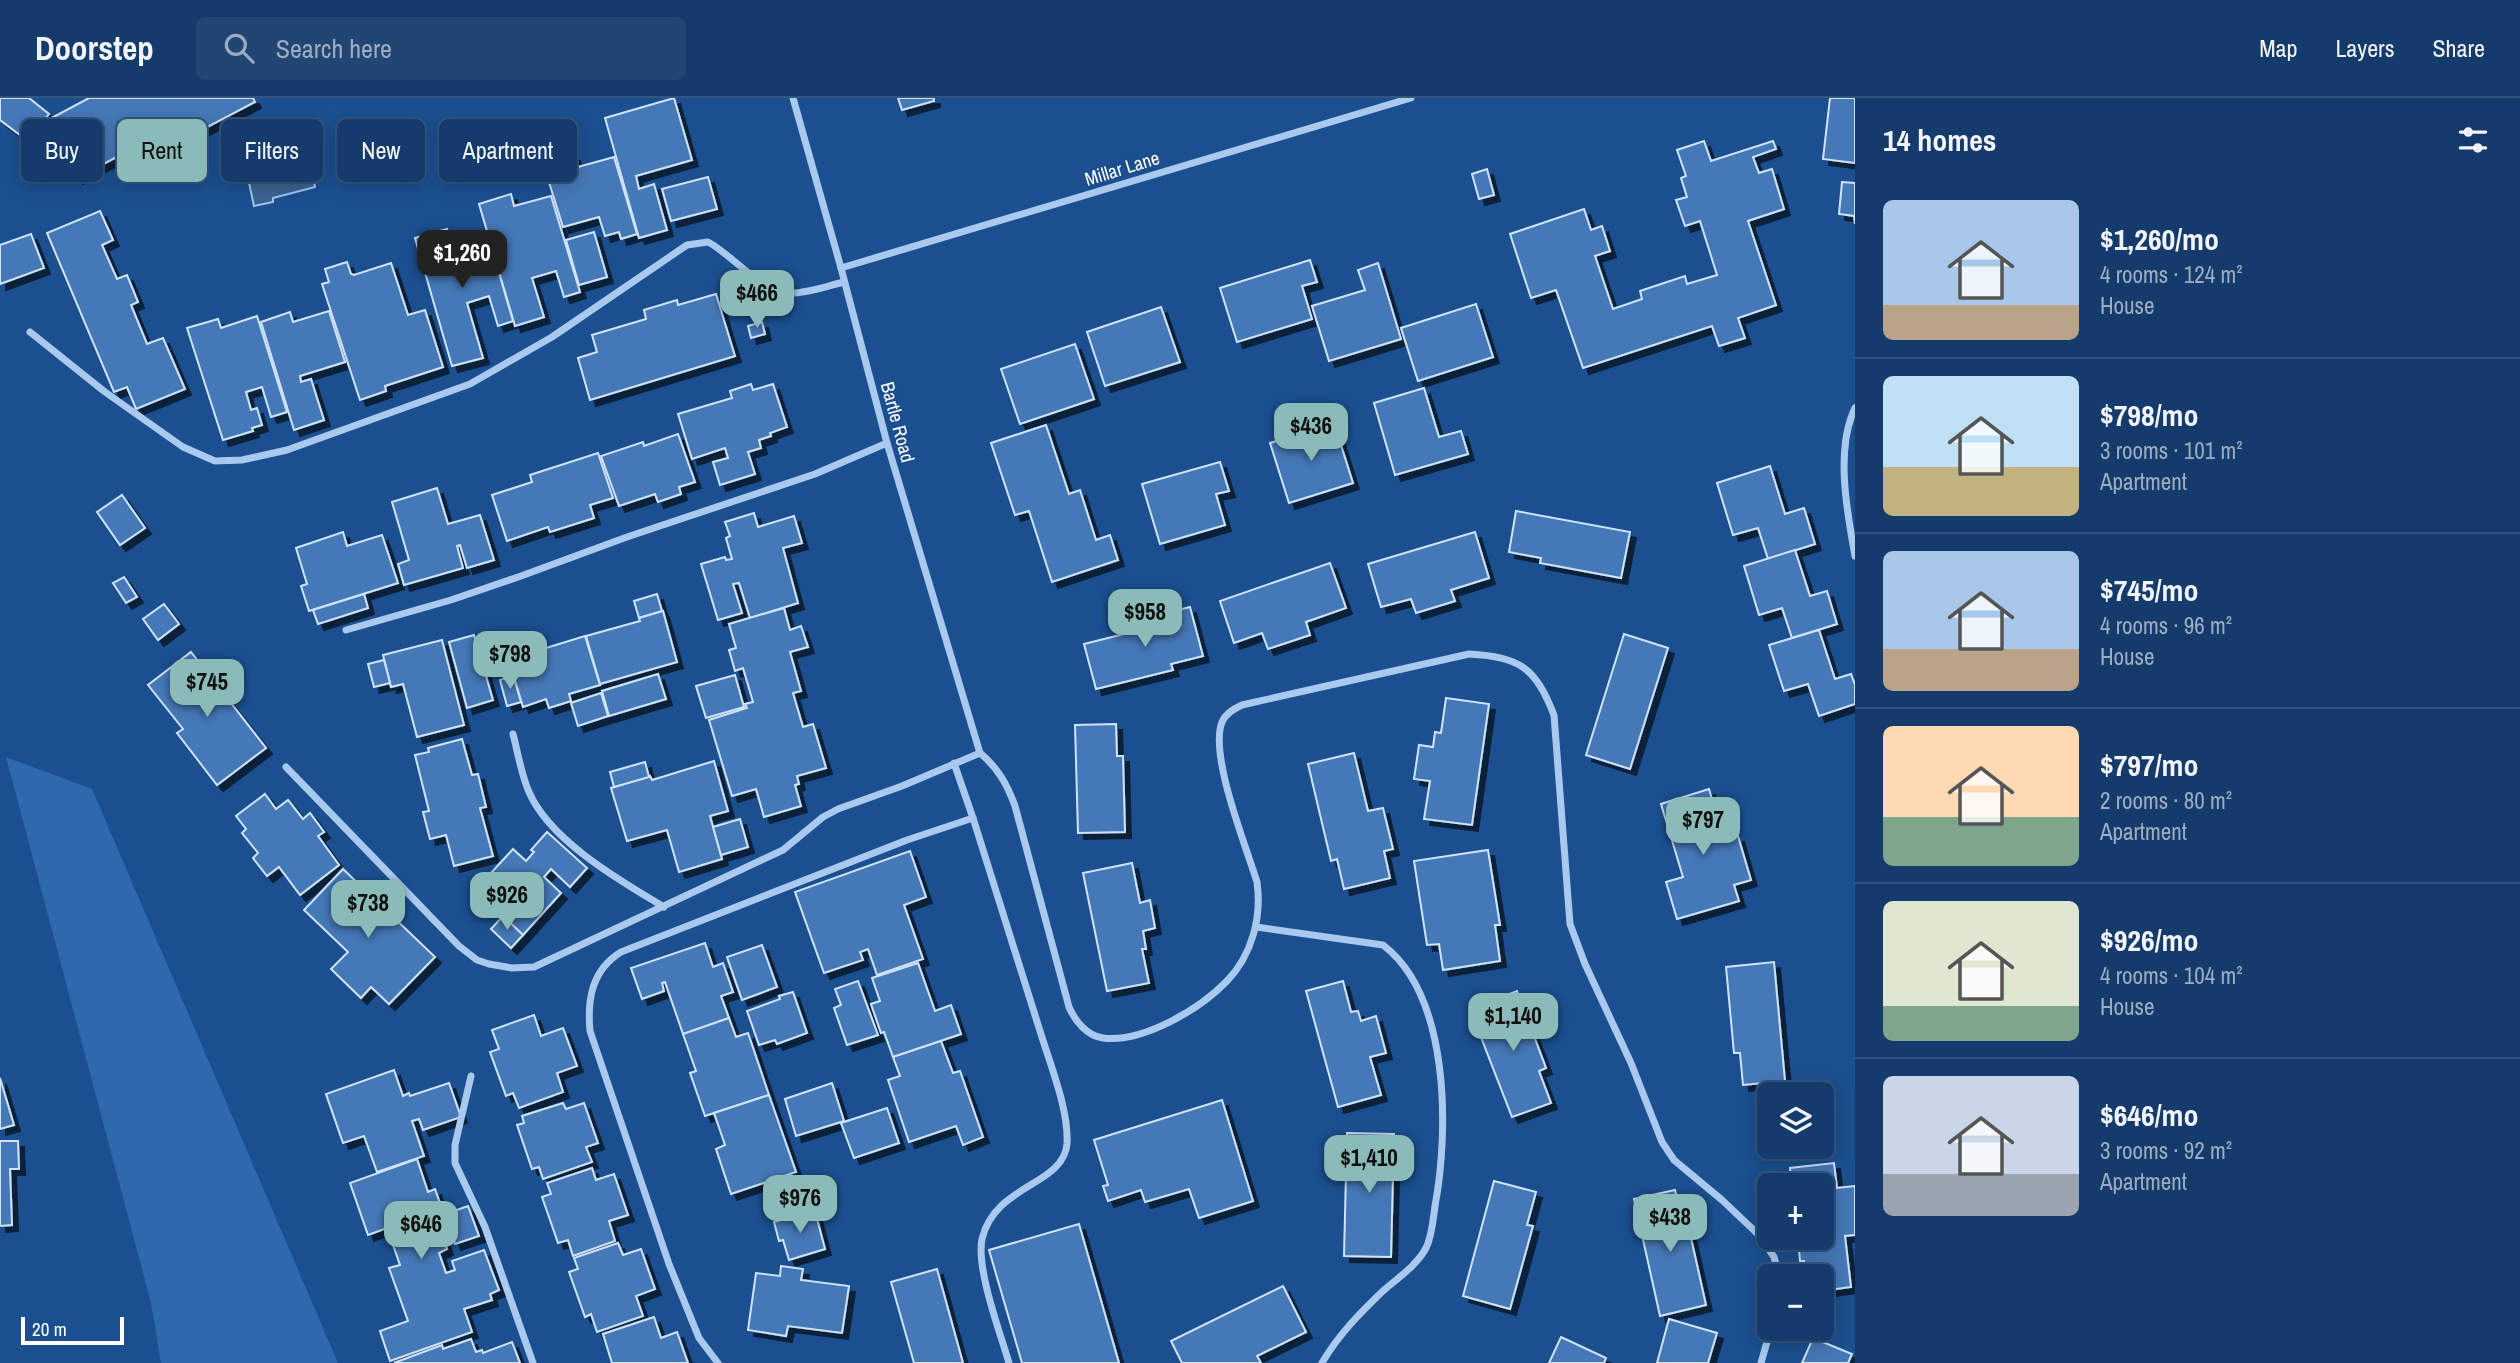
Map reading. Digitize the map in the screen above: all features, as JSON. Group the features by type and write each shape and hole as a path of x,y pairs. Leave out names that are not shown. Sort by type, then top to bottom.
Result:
{"street":[{"name":"Bartle Road","path":"793,98 887,443 980,753"},
{"name":"Millar Lane","path":"841,268 1411,98"},
{"path":"30,332 105,393 183,447 203,458 228,462 287,450 470,384 552,337 687,245 708,242 778,291 793,293 844,282"},
{"path":"1855,408 1848,428 1845,466 1847,515 1855,556"},
{"path":"346,630 451,600 521,576 626,537 815,474 887,443"},
{"path":"286,767 429,917 477,960 512,968 534,967 783,850 823,817 980,753 994,764 1006,781 1015,806 1073,1018 1093,1035 1102,1038 1123,1037 1167,1024 1194,1009 1227,981 1248,948 1256,927 1260,902 1257,882 1219,756 1219,732 1226,716 1242,705 1469,653 1497,656 1527,670 1543,688 1554,715 1569,915 1585,964 1662,1142 1674,1160 1760,1236 1776,1264"},
{"path":"513,734 529,792 545,817 579,851 605,871 664,907"},
{"path":"954,763 1044,1045 1066,1128 1065,1153 1055,1170 1000,1205 982,1240 983,1269 1009,1363"},
{"path":"718,1363 699,1338 669,1264 590,1031 588,1015 595,979 607,962 621,952 907,840 973,818"},
{"path":"1256,927 1383,945 1410,972 1419,990 1433,1035 1439,1070 1444,1140 1440,1182 1425,1249 1334,1343 1322,1363"},
{"path":"471,1076 455,1145 455,1163 485,1227 533,1363"},
{"path":"1761,1363 1767,1341"}],"shaded area":[{"path":"249,182 314,182 315,187 254,206"},
{"path":"6,757 92,789 338,1363 161,1363 151,1303"}],"building":[{"path":"0,98 29,98 49,114 45,119 21,119 21,136 0,120"},
{"path":"89,98 253,98 255,102 207,127 207,119 117,119 117,157 103,164 103,119 50,119"},
{"path":"674,98 692,160 636,176 639,189 654,184 667,230 639,238 605,118"},
{"path":"898,98 934,98 934,101 902,110"},
{"path":"1830,98 1855,98 1855,163 1823,159"},
{"path":"1704,141 1711,161 1773,141 1776,149 1753,157 1759,173 1772,169 1784,209 1748,221 1776,305 1738,318 1745,338 1719,346 1712,326 1583,368 1556,290 1531,298 1510,234 1584,209 1591,230 1602,226 1610,251 1595,256 1613,309 1642,299 1640,291 1685,276 1687,284 1717,275 1700,221 1685,226 1676,200 1687,197 1681,178 1686,176 1677,150"},
{"path":"614,157 637,234 621,239 619,232 605,236 599,217 563,227 549,182 577,182 577,164 578,167"},
{"path":"1487,169 1494,195 1479,199 1472,174"},
{"path":"708,177 717,209 671,221 662,189"},
{"path":"1842,182 1855,183 1855,224 1854,216 1839,214"},
{"path":"511,194 514,206 551,196 580,292 564,297 556,271 532,278 544,317 515,326 479,204"},
{"path":"100,211 113,240 102,245 117,279 127,275 138,302 131,305 147,344 163,338 185,389 136,409 127,387 114,392 47,233"},
{"path":"447,229 453,250 489,239 513,321 498,326 489,296 467,303 483,358 452,366 415,238"},
{"path":"594,232 607,277 579,285 566,240"},
{"path":"31,234 44,268 0,284 0,245"},
{"path":"1310,260 1317,282 1302,286 1312,319 1237,342 1220,288"},
{"path":"347,262 351,274 354,275 391,263 408,315 425,310 443,367 385,386 386,391 360,400 322,284 329,282 325,269"},
{"path":"1378,263 1401,339 1329,361 1312,306 1365,290 1358,270"},
{"path":"716,294 735,356 590,400 578,358 597,352 592,335 646,319 644,310 677,300 678,305"},
{"path":"1476,304 1493,357 1418,381 1401,328"},
{"path":"1161,307 1180,362 1105,386 1087,332"},
{"path":"329,311 345,362 300,376 301,382 311,379 324,420 294,430 261,322 290,312 293,322"},
{"path":"257,316 287,412 271,417 262,387 246,392 251,410 257,408 262,425 252,428 253,431 223,440 187,328 218,319 221,328"},
{"path":"762,322 765,334 751,338 748,326"},
{"path":"1075,344 1094,399 1020,424 1001,369"},
{"path":"751,384 753,390 773,384 787,427 759,440 761,448 748,452 755,474 720,485 713,462 728,458 725,448 692,459 678,414 732,398 730,391"},
{"path":"1424,388 1439,437 1461,431 1468,454 1395,475 1374,403"},
{"path":"1334,423 1353,483 1289,503 1270,443"},
{"path":"1046,425 1069,494 1080,490 1096,540 1110,535 1118,560 1052,582 1029,511 1015,515 991,443"},
{"path":"678,434 695,482 679,487 681,494 658,502 655,494 619,506 601,456 643,442 644,446"},
{"path":"598,453 613,498 590,505 594,518 550,532 548,527 507,541 492,495 532,482 530,475"},
{"path":"1220,462 1229,491 1216,494 1225,525 1160,544 1142,484"},
{"path":"1770,466 1785,514 1804,508 1815,544 1768,559 1758,528 1733,535 1717,483"},
{"path":"437,488 448,524 480,515 494,560 467,568 460,545 457,546 463,568 404,585 398,564 409,560 392,502"},
{"path":"122,495 145,528 120,545 97,512"},
{"path":"1516,511 1630,532 1621,578 1540,563 1541,558 1509,552"},
{"path":"754,513 758,527 794,516 802,543 783,548 798,603 750,618 739,583 733,584 742,613 718,620 701,564 725,557 726,560 732,559 726,538 730,536 725,522"},
{"path":"343,532 347,546 382,535 398,583 309,611 301,586 307,584 296,548"},
{"path":"1475,532 1489,578 1451,590 1455,601 1416,613 1411,599 1381,607 1368,564"},
{"path":"1795,550 1810,596 1827,591 1837,624 1792,638 1782,608 1759,615 1744,566"},
{"path":"1330,563 1346,608 1306,622 1310,635 1268,649 1262,633 1234,643 1220,601"},
{"path":"124,577 137,597 126,603 113,583"},
{"path":"364,594 368,608 318,624 313,610"},
{"path":"657,594 662,611 639,618 634,601"},
{"path":"164,604 179,624 158,640 143,619"},
{"path":"1190,607 1203,656 1171,664 1173,670 1096,689 1084,644 1140,630 1138,620"},
{"path":"784,608 790,630 801,626 808,647 790,652 801,691 793,693 803,727 813,724 826,768 797,776 799,784 795,785 801,806 764,817 756,789 732,796 709,720 747,708 745,704 753,702 743,668 735,671 729,650 736,648 729,624"},
{"path":"663,611 677,662 600,684 586,636 640,621 639,618"},
{"path":"1819,630 1835,679 1851,674 1855,685 1855,704 1819,716 1808,684 1784,691 1769,645"},
{"path":"528,634 531,647 507,654 504,642"},
{"path":"1624,634 1668,648 1630,769 1586,755"},
{"path":"474,635 493,700 467,708 449,642"},
{"path":"585,636 600,685 569,694 571,701 549,708 546,699 523,707 507,654 531,647 533,652"},
{"path":"442,640 464,725 417,737 403,684 391,687 383,655"},
{"path":"191,652 266,748 217,785 177,733 183,729 148,685"},
{"path":"384,660 390,683 374,687 368,664"},
{"path":"658,674 666,699 609,716 602,691"},
{"path":"513,675 521,702 507,706 500,680"},
{"path":"735,675 744,707 706,718 696,686"},
{"path":"601,693 608,716 578,726 571,703"},
{"path":"1446,698 1489,704 1472,825 1424,819 1430,781 1414,779 1419,745 1433,747 1435,732 1441,733"},
{"path":"1116,724 1117,756 1123,756 1125,832 1078,833 1075,725"},
{"path":"462,739 472,775 478,774 486,807 480,808 493,856 454,866 446,835 430,839 423,812 429,811 415,755 429,752 428,748"},
{"path":"1354,753 1368,811 1383,808 1393,849 1384,851 1390,878 1344,889 1337,859 1331,861 1308,764"},
{"path":"714,761 728,811 710,816 722,859 679,872 667,830 627,841 611,788 650,776 652,780"},
{"path":"645,762 649,777 614,787 610,772"},
{"path":"1709,789 1724,840 1738,836 1751,880 1734,885 1739,901 1677,919 1666,882 1683,877 1661,804"},
{"path":"265,794 276,809 288,800 303,819 310,813 324,832 318,836 339,865 300,895 279,867 267,876 253,858 258,853 242,833 246,829 236,816"},
{"path":"740,819 748,847 721,855 713,827"},
{"path":"547,832 587,868 570,887 551,869 544,877 561,893 523,935 503,916 507,911 480,885 513,849 526,861 534,852 531,850"},
{"path":"1488,850 1500,925 1495,925 1500,961 1443,970 1439,944 1427,945 1414,861"},
{"path":"910,851 926,897 904,905 923,959 877,975 868,949 860,952 863,960 824,973 795,892"},
{"path":"1132,863 1140,903 1150,900 1155,928 1143,931 1146,949 1142,949 1149,983 1107,991 1083,873"},
{"path":"343,869 435,957 389,1004 371,987 361,998 331,969 348,952 304,910"},
{"path":"503,916 523,935 511,948 491,929"},
{"path":"705,943 713,967 723,963 733,992 721,996 729,1018 683,1034 665,982 662,983 664,991 642,999 631,968"},
{"path":"762,945 777,987 742,1000 727,957"},
{"path":"1774,962 1785,1081 1743,1085 1740,1053 1734,1053 1726,967"},
{"path":"918,963 935,1011 951,1005 961,1034 893,1057 871,1004 880,1001 872,978"},
{"path":"858,981 878,1035 847,1045 834,1008 841,1005 835,989"},
{"path":"1343,981 1351,1012 1358,1011 1361,1021 1376,1016 1386,1053 1370,1057 1381,1095 1338,1107 1306,991"},
{"path":"1517,991 1546,1068 1539,1071 1551,1103 1512,1117 1470,1009"},
{"path":"793,992 807,1033 777,1044 775,1040 759,1045 747,1011"},
{"path":"534,1015 541,1036 563,1028 577,1066 557,1073 563,1092 519,1108 513,1093 506,1096 490,1052 499,1049 492,1030"},
{"path":"729,1018 736,1037 748,1033 769,1095 705,1116 690,1073 696,1071 683,1034"},
{"path":"941,1041 953,1073 960,1071 983,1137 963,1145 956,1126 909,1142 888,1080 900,1076 893,1057"},
{"path":"394,1070 403,1096 449,1083 461,1117 423,1130 419,1119 412,1121 424,1156 377,1172 364,1136 343,1143 326,1094"},
{"path":"0,1078 14,1125 0,1129"},
{"path":"832,1083 844,1121 796,1136 785,1099"},
{"path":"769,1095 796,1172 731,1194 716,1149 725,1145 714,1113"},
{"path":"1222,1100 1253,1201 1199,1218 1189,1189 1145,1202 1141,1190 1108,1201 1103,1186 1108,1185 1094,1140"},
{"path":"563,1103 566,1109 584,1103 598,1143 586,1147 592,1162 543,1179 539,1167 532,1169 517,1125 524,1123 522,1116"},
{"path":"887,1108 899,1143 854,1158 841,1123"},
{"path":"1347,1133 1394,1134 1391,1257 1344,1256"},
{"path":"0,1141 18,1141 19,1169 10,1169 12,1225 0,1226"},
{"path":"417,1159 428,1192 435,1189 442,1209 434,1212 447,1249 439,1253 446,1273 455,1270 452,1261 484,1250 499,1290 490,1294 492,1300 464,1309 472,1332 390,1361 380,1331 408,1321 389,1268 400,1265 387,1228 368,1235 350,1183"},
{"path":"1834,1163 1837,1188 1855,1186 1855,1235 1845,1236 1851,1287 1834,1289 1834,1264 1804,1264 1804,1261 1800,1261 1799,1250 1834,1250 1834,1173 1791,1173 1790,1168"},
{"path":"592,1168 596,1180 614,1174 628,1215 609,1221 615,1241 573,1256 568,1240 558,1243 542,1197 551,1194 547,1183"},
{"path":"1494,1181 1536,1192 1527,1225 1533,1226 1510,1309 1463,1296"},
{"path":"1675,1190 1682,1221 1687,1220 1706,1305 1660,1316 1634,1199"},
{"path":"468,1206 479,1236 455,1244 445,1214"},
{"path":"815,1211 825,1249 789,1260 783,1240 779,1241 774,1222"},
{"path":"1079,1224 1119,1363 1022,1363 989,1250"},
{"path":"618,1243 623,1255 641,1249 655,1289 636,1296 643,1316 597,1332 591,1314 585,1317 569,1272 578,1269 574,1258"},
{"path":"781,1266 803,1269 801,1280 849,1286 842,1333 788,1326 786,1336 748,1330 756,1273 780,1276"},
{"path":"937,1269 963,1363 914,1363 891,1282"},
{"path":"1283,1286 1306,1332 1257,1356 1261,1363 1182,1363 1171,1341"},
{"path":"654,1317 661,1338 677,1332 688,1363 612,1363 603,1334"},
{"path":"1669,1319 1717,1333 1708,1363 1657,1363"},
{"path":"1561,1337 1606,1358 1604,1363 1549,1363"},
{"path":"471,1339 476,1352 482,1350 483,1353 512,1342 520,1363 394,1363 442,1345 443,1349"},
{"path":"1812,1341 1820,1341 1852,1354 1848,1363 1802,1363"}]}
